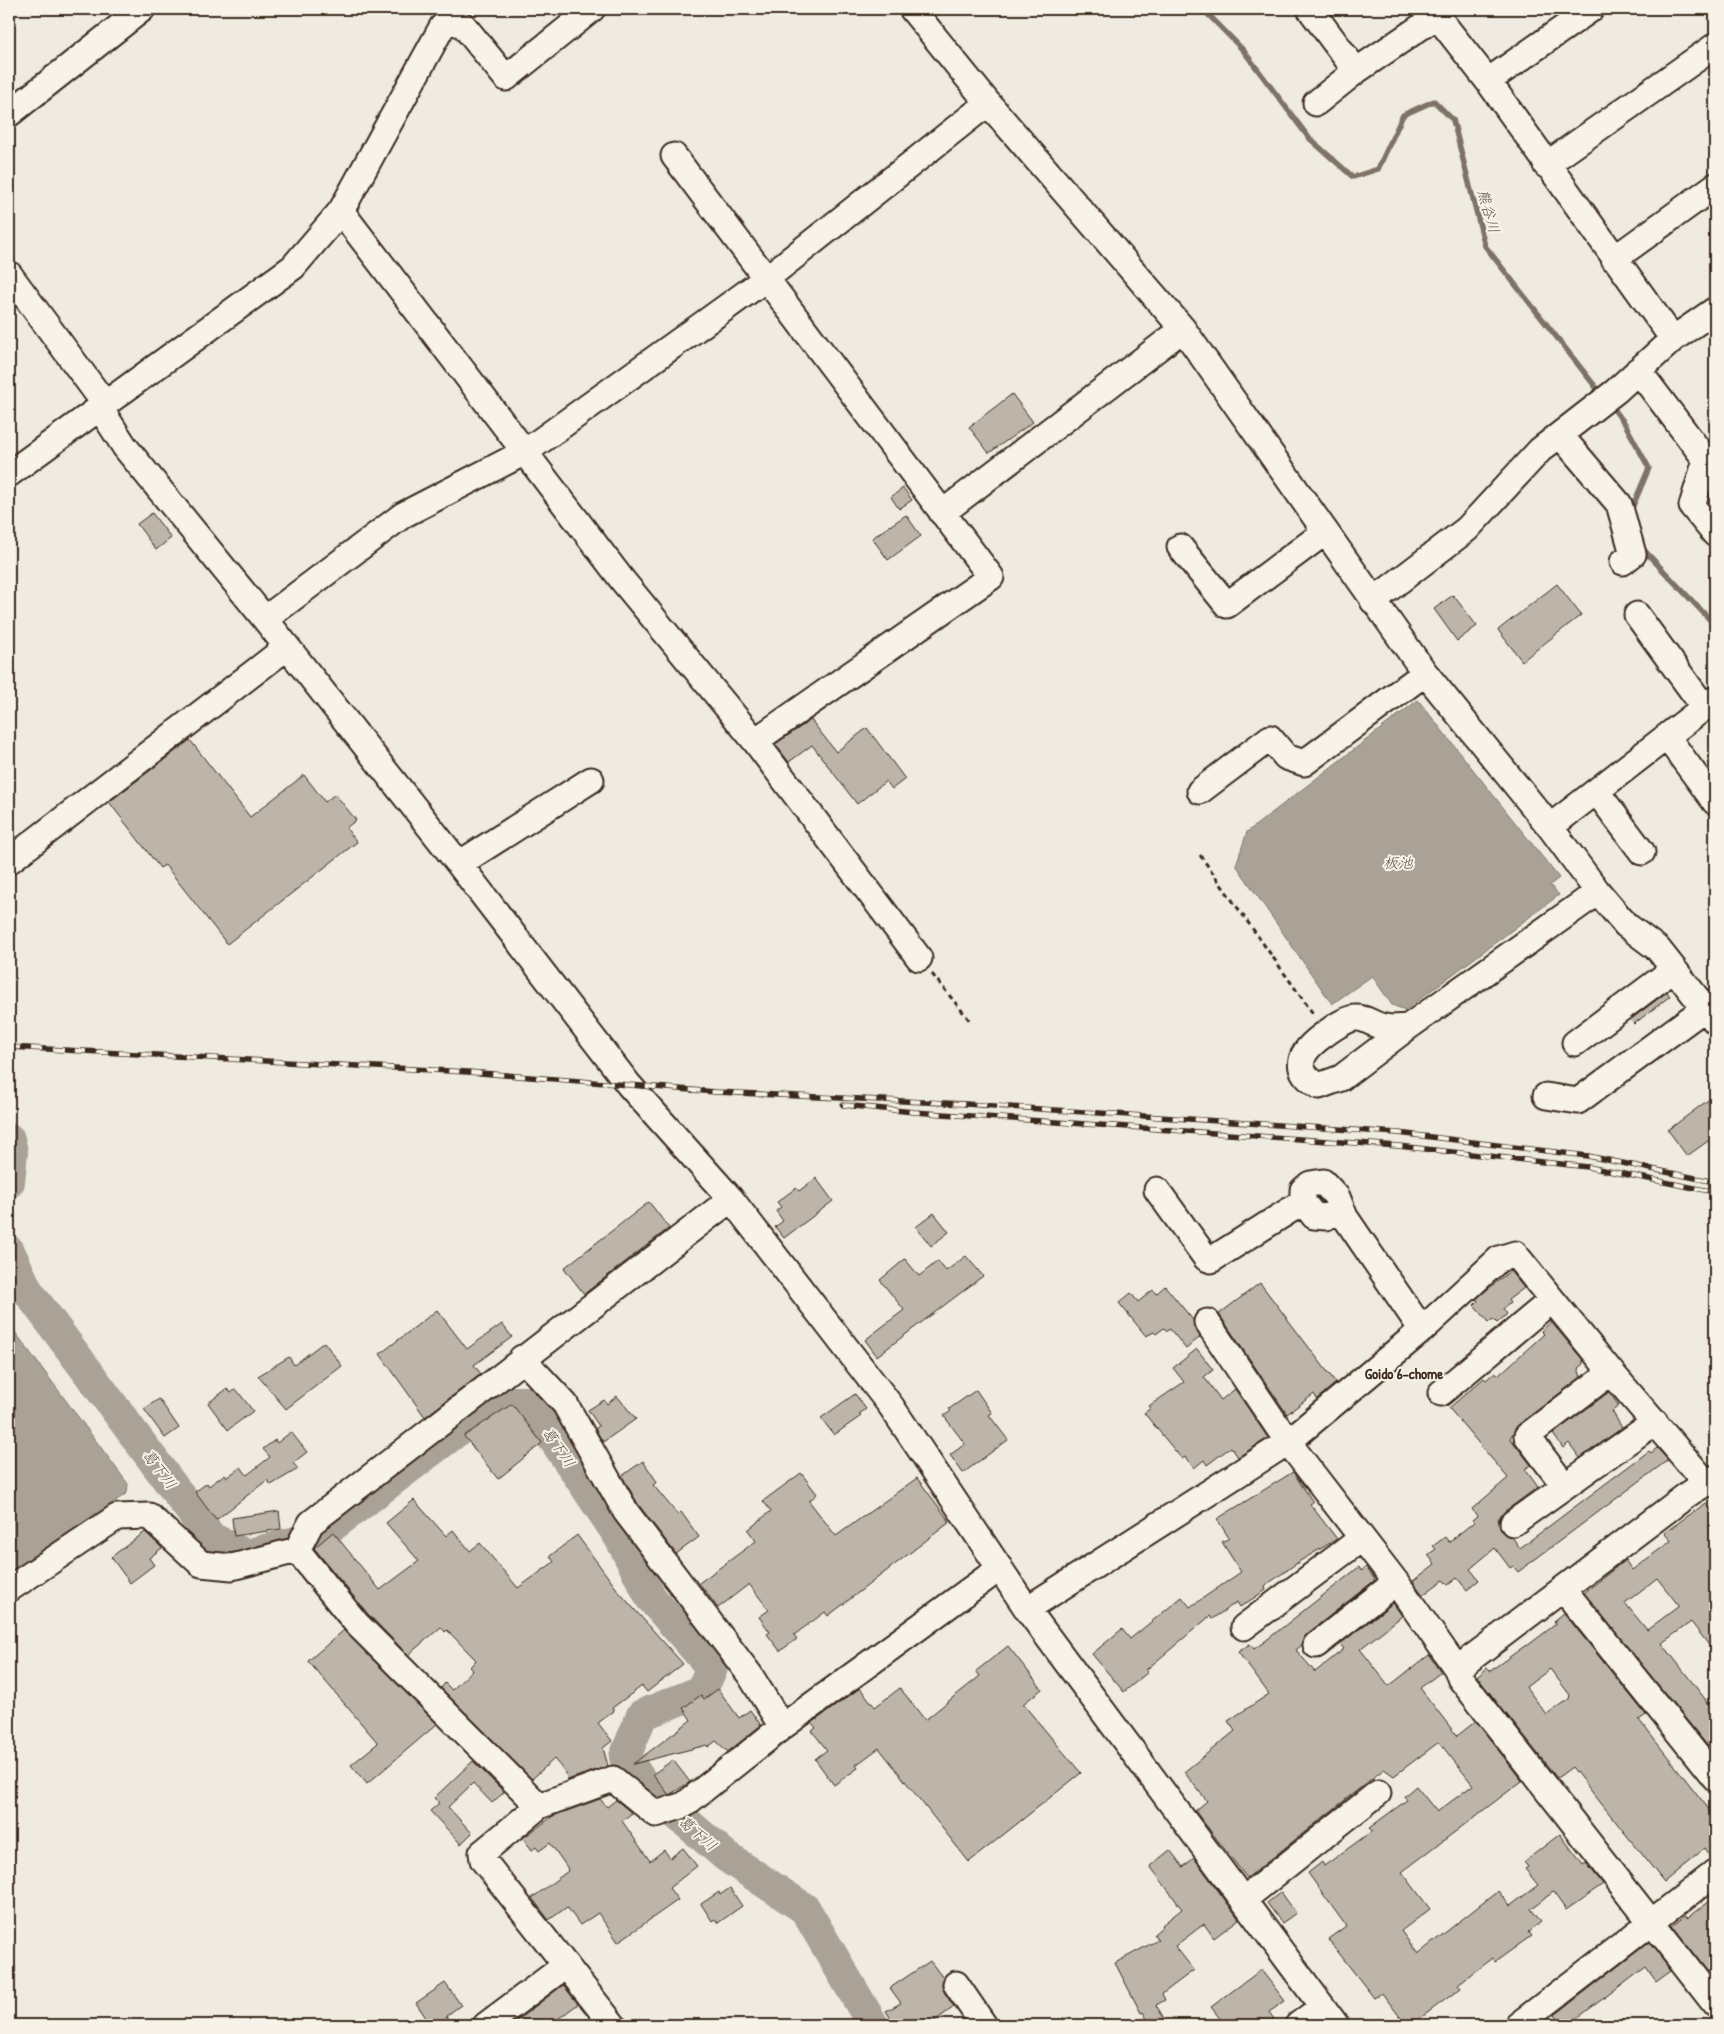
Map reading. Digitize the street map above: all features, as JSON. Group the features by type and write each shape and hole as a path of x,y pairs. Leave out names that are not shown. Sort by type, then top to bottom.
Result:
{"street":[{"path":"9,114 142,9"},
{"path":"9,474 293,267 341,211 449,14 464,26 506,78 592,9"},
{"path":"912,9 988,103 1183,329 1425,673 1550,827 1598,892 1626,925 1658,949 1710,1014 1578,1101 1546,1096"},
{"path":"1310,9 1356,71"},
{"path":"1488,82 1591,9"},
{"path":"1316,103 1356,71 1443,13 1546,165 1673,339"},
{"path":"1546,165 1715,46"},
{"path":"266,619 404,515 525,452 766,278 988,103"},
{"path":"674,156 991,577 755,741"},
{"path":"1614,259 1715,186"},
{"path":"341,211 622,581 755,741 919,958"},
{"path":"9,274 103,406 125,447 266,619 459,864 629,1086 731,1199 891,1406 1027,1609 1329,2016 1298,2025"},
{"path":"1373,601 1467,529 1540,450 1616,391 1673,339 1713,314"},
{"path":"942,514 1183,329"},
{"path":"1638,370 1706,460 1692,506 1715,534"},
{"path":"1560,435 1619,504 1633,554 1623,562"},
{"path":"1180,547 1227,605 1325,532"},
{"path":"1550,827 1710,703 1637,615"},
{"path":"9,862 287,647"},
{"path":"1200,791 1270,738 1286,757 1304,763 1425,673"},
{"path":"1667,737 1715,802"},
{"path":"459,864 591,780"},
{"path":"1597,792 1642,852"},
{"path":"1408,1027 1598,892"},
{"path":"1575,1043 1674,969"},
{"path":"1157,1190 1206,1258 1211,1260 1304,1202 1303,1190 1310,1184 1323,1182 1336,1197 1346,1217 1422,1330"},
{"path":"9,1589 117,1517 149,1516 201,1564 232,1567 298,1550 311,1524 522,1358 731,1199"},
{"path":"1027,1609 1288,1442 1422,1330 1498,1259 1515,1254 1611,1372 1655,1422 1711,1480 1691,1492 1564,1590 1456,1669"},
{"path":"1441,1393 1552,1300"},
{"path":"1207,1322 1288,1442 1396,1582 1456,1669 1460,1678 1715,2004"},
{"path":"522,1358 565,1404 626,1512 750,1675 782,1727"},
{"path":"1564,1485 1527,1436 1611,1372"},
{"path":"1513,1523 1655,1422"},
{"path":"1244,1626 1361,1539"},
{"path":"298,1550 356,1624 539,1806"},
{"path":"613,2025 483,1860 482,1853 539,1806 613,1778 656,1814 684,1804 782,1727 1000,1568"},
{"path":"1316,1645 1396,1582"},
{"path":"1564,1590 1715,1778"},
{"path":"1243,1900 1378,1793"},
{"path":"1518,2025 1715,1873"},
{"path":"486,2025 566,1965"},
{"path":"956,1984 984,2025"}],"path":[{"path":"1200,855 1313,1013"},
{"path":"919,958 970,1022"}],"water":[{"name":"板池","path":"1418,700 1559,878 1550,885 1559,895 1405,1010 1392,1005 1372,976 1332,1004 1236,865 1247,832"},
{"path":"9,1324 128,1484 127,1493 9,1574"}],"building":[{"path":"1012,394 1033,422 989,453 969,427"},
{"path":"903,488 912,500 899,509 891,497"},
{"path":"152,513 171,538 156,550 137,524"},
{"path":"906,515 921,536 888,560 872,538"},
{"path":"1557,584 1581,615 1522,661 1498,630"},
{"path":"1453,595 1477,626 1457,641 1434,609"},
{"path":"811,720 836,752 867,728 905,779 892,789 886,781 857,804 812,745 789,762 775,744"},
{"path":"190,740 250,817 304,775 325,802 335,794 356,820 346,828 357,842 227,944 165,865 160,868 109,802"},
{"path":"1667,992 1670,996 1634,1024 1630,1020"},
{"path":"1715,1095 1715,1136 1687,1156 1668,1130"},
{"path":"816,1178 833,1201 784,1238 775,1227 783,1221 776,1211 781,1207 777,1202 796,1188 799,1191"},
{"path":"649,1202 669,1228 584,1294 564,1268"},
{"path":"934,1213 949,1232 931,1246 916,1227"},
{"path":"966,1256 983,1276 877,1356 865,1340 904,1310 880,1280 905,1259 919,1276 938,1261 946,1271"},
{"path":"1510,1271 1524,1288 1508,1300 1510,1303 1503,1309 1507,1314 1497,1323 1493,1319 1489,1322 1474,1305 1478,1301 1476,1299"},
{"path":"1260,1283 1336,1383 1317,1399 1314,1394 1287,1414 1219,1314"},
{"path":"1165,1286 1193,1320 1200,1337 1186,1349 1170,1329 1167,1331 1164,1328 1156,1334 1154,1332 1146,1336 1119,1303 1131,1293 1138,1302 1153,1290 1156,1294"},
{"path":"437,1310 467,1349 502,1324 512,1337 474,1365 481,1374 425,1417 380,1354"},
{"path":"1551,1322 1583,1360 1583,1364 1578,1368 1581,1377 1518,1425 1510,1438 1531,1465 1525,1469 1538,1487 1504,1512 1498,1519 1502,1532 1512,1537 1520,1548 1649,1451 1651,1453 1657,1448 1668,1460 1518,1572 1513,1566 1510,1568 1495,1548 1470,1569 1479,1580 1467,1590 1457,1578 1448,1585 1443,1580 1423,1595 1413,1581 1435,1564 1428,1555 1436,1549 1433,1546 1445,1537 1449,1542 1474,1522 1472,1520 1477,1516 1472,1509 1508,1478 1449,1408 1484,1378 1486,1380 1495,1372 1499,1375 1544,1334 1541,1331"},
{"path":"324,1342 342,1366 286,1409 258,1376 289,1357 294,1365"},
{"path":"1197,1349 1213,1370 1204,1377 1221,1400 1235,1389 1268,1438 1238,1457 1231,1447 1207,1465 1204,1460 1194,1468 1185,1457 1182,1459 1144,1413 1151,1408 1149,1406 1184,1382 1173,1368"},
{"path":"227,1389 231,1393 236,1389 253,1411 228,1430 208,1403"},
{"path":"976,1390 992,1413 989,1415 1008,1440 963,1473 950,1455 965,1444 944,1416 951,1411 949,1409"},
{"path":"1609,1392 1619,1406 1612,1411 1622,1428 1580,1458 1569,1443 1563,1448 1553,1434"},
{"path":"855,1394 866,1409 859,1414 861,1416 834,1435 821,1418"},
{"path":"617,1396 636,1419 603,1442 595,1429 599,1426 588,1410 604,1400 607,1404"},
{"path":"159,1399 179,1428 165,1438 144,1409"},
{"path":"512,1404 542,1443 498,1479 464,1436"},
{"path":"291,1432 307,1452 293,1463 298,1469 271,1485 267,1480 216,1520 195,1492 207,1483 209,1486 225,1474 227,1477 241,1467 247,1475 270,1457 263,1449 275,1440 277,1443"},
{"path":"643,1461 657,1482 653,1485 678,1515 681,1512 699,1537 676,1554 638,1504 622,1476"},
{"path":"1293,1472 1313,1502 1310,1504 1337,1539 1300,1561 1269,1583 1265,1587 1266,1590 1240,1607 1237,1602 1212,1619 1210,1616 1146,1670 1148,1672 1124,1692 1092,1654 1122,1629 1130,1639 1182,1597 1190,1607 1241,1572 1222,1542 1229,1538 1217,1519"},
{"path":"801,1473 817,1494 809,1501 836,1536 917,1478 950,1522 828,1616 825,1612 794,1635 797,1639 780,1651 767,1634 770,1632 759,1617 769,1610 749,1584 718,1608 699,1583 756,1541 748,1530 771,1511 763,1501"},
{"path":"414,1500 446,1536 453,1530 470,1551 480,1543 518,1588 554,1562 550,1556 577,1535 619,1592 683,1664 647,1692 642,1686 612,1708 614,1711 598,1723 612,1741 603,1748 608,1766 567,1780 566,1773 554,1759 532,1779 441,1688 445,1683 452,1690 473,1670 470,1667 476,1660 447,1630 445,1632 441,1627 408,1655 368,1614 314,1548 333,1532 380,1590 419,1561 386,1523"},
{"path":"1706,1503 1715,1515 1715,1653 1691,1622 1662,1643 1715,1712 1715,1755 1584,1593 1625,1560 1632,1570 1671,1541 1664,1533","holes":["1657,1578 1679,1606 1647,1630 1625,1603"]},
{"path":"279,1511 281,1529 234,1536 232,1518"},
{"path":"145,1532 162,1548 149,1558 154,1565 130,1583 111,1557"},
{"path":"1359,1567 1361,1571 1366,1567 1375,1580 1307,1634 1302,1645 1296,1650 1315,1672 1344,1649 1340,1644 1393,1603 1402,1616 1360,1649 1389,1686 1429,1655 1441,1672 1420,1688 1457,1736 1476,1721 1522,1781 1402,1872 1430,1909 1401,1931 1418,1954 1498,1891 1510,1906 1538,1885 1525,1869 1528,1867 1524,1862 1560,1834 1583,1865 1586,1863 1603,1884 1566,1910 1553,1892 1531,1909 1541,1922 1528,1932 1531,1936 1495,1962 1492,1958 1458,1984 1461,1988 1411,2025 1406,2025 1382,1993 1374,1998 1328,1939 1346,1926 1308,1873 1322,1862 1324,1866 1372,1831 1369,1828 1407,1800 1404,1796 1416,1786 1437,1812 1473,1785 1439,1742 1394,1776 1384,1769 1247,1878 1195,1811 1207,1801 1184,1772 1235,1731 1228,1721 1269,1694 1238,1652 1250,1644 1254,1649 1264,1642"},
{"path":"1564,1613 1646,1715 1639,1720 1715,1817 1715,1822 1710,1826 1715,1834 1715,1859 1711,1859 1704,1849 1664,1882 1572,1767 1557,1778 1477,1677 1487,1668 1490,1671 1527,1646 1556,1624 1554,1621","holes":["1550,1669 1570,1695 1569,1699 1547,1715 1526,1687"]},
{"path":"344,1630 437,1724 367,1784 351,1765 378,1743 308,1661"},
{"path":"1008,1646 1042,1689 1023,1704 1081,1773 969,1862 879,1748 856,1765 858,1768 834,1785 815,1759 827,1750 812,1731 816,1728 812,1723 860,1688 875,1707 900,1688 925,1720 980,1676 976,1671"},
{"path":"718,1689 739,1718 750,1710 761,1725 728,1752 716,1741 708,1747 707,1745 633,1764 691,1720 683,1708 701,1695 704,1699"},
{"path":"673,1760 690,1782 669,1795 653,1774"},
{"path":"473,1761 504,1792 492,1803 473,1783 448,1807 472,1833 461,1844 430,1811 439,1803 434,1798"},
{"path":"600,1799 607,1807 616,1800 632,1813 622,1821 650,1861 664,1850 670,1858 683,1848 697,1866 669,1888 678,1900 618,1942 598,1913 580,1925 567,1907 549,1920 532,1898 568,1871 567,1867 550,1843 539,1851 536,1847 532,1850 523,1838 553,1816"},
{"path":"1170,1850 1183,1867 1194,1858 1239,1919 1214,1938 1204,1924 1175,1946 1194,1970 1162,1994 1165,2000 1156,2005 1168,2025 1150,2025 1143,2012 1141,2013 1115,1963 1158,1940 1154,1934 1182,1909 1150,1866"},
{"path":"730,1888 742,1906 718,1923 715,1919 712,1921 701,1904 719,1892 720,1895"},
{"path":"1281,1892 1296,1913 1282,1923 1267,1903"},
{"path":"1715,1896 1715,1981 1672,1926 1685,1916 1687,1918"},
{"path":"1649,1942 1671,1971 1656,1982 1645,1967 1568,2025 1563,2025 1555,2015"},
{"path":"930,1961 943,1978 944,1992 954,2007 929,2025 895,2025 886,2011 901,2003 890,1988"},
{"path":"1261,1970 1285,2001 1269,2012 1274,2019 1266,2025 1225,2025 1211,2007"},
{"path":"445,1983 461,2005 446,2016 449,2020 441,2025 431,2025 416,2003"},
{"path":"563,1985 578,2004 550,2025 511,2025"}],"waterway":[{"name":"熊谷川","path":"1203,9 1243,50 1309,138 1353,177 1378,169 1403,115 1434,101 1453,120 1485,246 1602,395"},
{"name":"熊谷川","path":"1610,404 1625,424 1649,468 1632,508 1633,513"},
{"name":"熊谷川","path":"1640,546 1715,625"},
{"name":"葛下川","path":"9,1139 12,1152 9,1182"},
{"name":"葛下川","path":"9,1251 27,1290 211,1538 246,1555 319,1536 495,1402 529,1402 619,1536 651,1598 712,1668 701,1691 642,1715 625,1757 646,1788 727,1857 805,1909 873,2025"}],"railway":[{"path":"9,1047 468,1072 716,1092 966,1104 1398,1133 1588,1156 1715,1182"},
{"path":"843,1105 914,1112 1398,1146 1588,1167 1715,1192"}],"district":[{"name":"Goido 6-chome","path":"1404,1373"}]}
